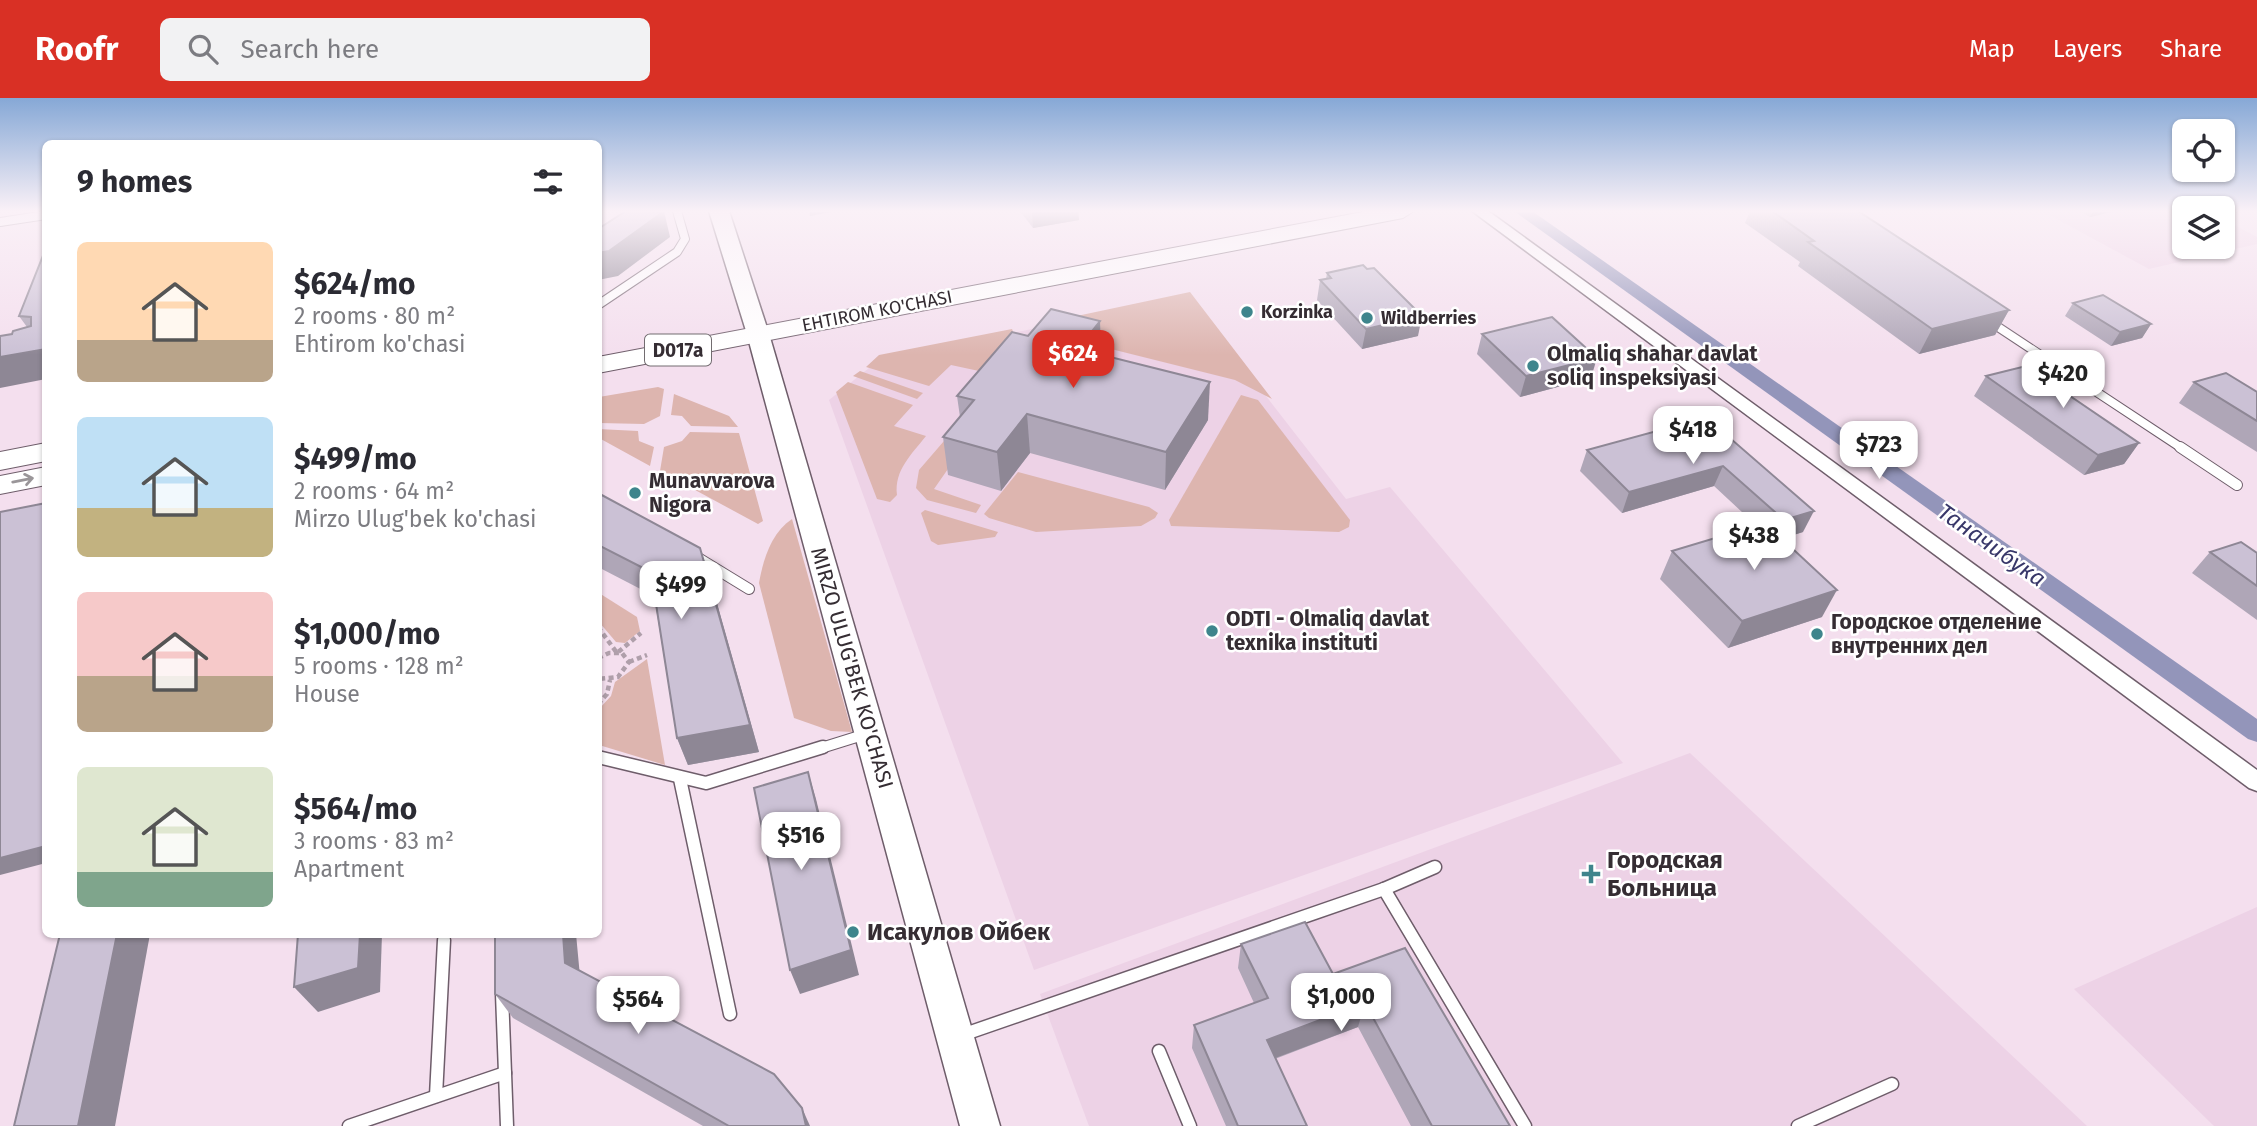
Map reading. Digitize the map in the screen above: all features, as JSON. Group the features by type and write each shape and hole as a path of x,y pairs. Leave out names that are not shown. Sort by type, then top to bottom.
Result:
{"main road":[{"name":"MIRZO ULUG'BEK KO'CHASI","path":"734,259 755,324 980,1126"},
{"name":"EHTIROM KO'CHASI","path":"602,364 755,324 1073,259"},
{"name":"EHTIROM KO'CHASI","path":"602,343 755,324 1128,259"},
{"path":"0,461 42,453"},
{"path":"0,485 42,477"}],"street":[{"path":"1544,259 2257,782"}],"lane":[{"path":"602,302 667,259"},
{"path":"1982,317 2237,485"},
{"path":"691,554 749,589"},
{"path":"602,758 621,760 680,779 706,783 870,733"},
{"path":"680,779 730,1014"},
{"path":"955,1038 1384,889 1435,867"},
{"path":"1384,889 1525,1126"},
{"path":"436,1097 444,940"},
{"path":"502,976 507,1126"},
{"path":"1159,1051 1190,1126"},
{"path":"349,1126 505,1073"},
{"path":"1798,1126 1892,1084"}],"path":[{"path":"602,632 617,653 626,655 629,662 626,671 610,680 602,680"},
{"path":"602,657 617,653 641,633"},
{"path":"629,662 647,655"},
{"path":"602,700 607,694 610,680"}],"shaded area":[{"path":"2131,259 2172,259 2192,259 2149,269"},
{"path":"1190,292 1272,399 1235,380 1051,334 1039,324"},
{"name":"ODTI - Olmaliq davlat texnika instituti","path":"1189,297 1346,499 1390,487 1623,763 1034,970 829,400 879,360"},
{"path":"1012,329 1014,334 979,371 951,365 929,386 866,367 879,355"},
{"path":"860,371 923,393 917,399 853,376"},
{"path":"848,382 913,405 894,426 926,436 901,470 897,495 890,502 877,499 836,392"},
{"path":"658,387 664,389 660,416 644,424 602,423 602,396"},
{"path":"674,394 729,416 738,427 691,426 682,416 671,415"},
{"path":"1241,395 1258,400 1350,520 1349,527 1339,532 1171,526 1169,520"},
{"path":"602,429 638,431 639,441 654,447 650,466 602,440"},
{"path":"690,432 739,433 763,521 758,524 660,471 664,447 682,441"},
{"path":"944,441 964,446 934,489 981,505 976,513 927,500 916,488 919,470"},
{"path":"1018,472 1149,507 1158,513 1155,518 1141,526 1036,532 989,518 984,514"},
{"path":"925,510 998,532 995,537 938,545 931,541 921,513"},
{"path":"792,519 852,732 831,731 794,718 759,583 773,539"},
{"path":"602,595 637,617 640,631 625,643 616,642 602,626"},
{"path":"647,659 665,765 602,746 602,706 611,696 615,682"},
{"name":"Городская Больница","path":"1690,753 2087,1126 1089,1126 1040,994"},
{"path":"2257,907 2257,1126 2214,1126 2074,989"}],"building":[{"path":"42,259 42,350 0,357 0,336 31,326 31,317 19,316"},
{"path":"1832,259 1931,259 2009,310 1932,329"},
{"path":"1363,265 1367,269 1374,268 1422,316 1366,329 1320,280 1331,278 1327,273"},
{"path":"2103,295 2151,324 2120,332 2073,303"},
{"path":"1051,309 1100,321 1078,349 1210,382 1166,452 1027,414 997,452 943,437 974,400 957,396 1012,332 1028,336"},
{"path":"1552,317 1597,358 1526,376 1482,334"},
{"path":"2026,366 2139,443 2098,455 1986,376"},
{"path":"2226,373 2257,392 2257,421 2194,382"},
{"path":"1664,429 1681,444 1723,432 1814,511 1784,520 1723,466 1629,492 1587,450"},
{"path":"602,495 700,548 750,725 677,738 651,572 602,547"},
{"path":"42,504 42,847 0,858 0,512"},
{"path":"1765,523 1837,590 1742,621 1672,551"},
{"path":"2241,542 2257,553 2257,586 2210,552"},
{"path":"808,772 851,950 790,970 754,788"},
{"path":"1305,922 1333,974 1405,948 1510,1126 1432,1126 1365,1003 1267,1040 1307,1126 1238,1126 1194,1025 1268,998 1241,944"},
{"path":"59,938 116,938 78,1126 14,1126"},
{"path":"298,938 360,938 358,968 294,987"},
{"path":"495,938 563,938 565,963 774,1074 802,1108 806,1126 729,1126 495,994"}],"waterway":[{"name":"Таначибука","path":"1590,259 2257,732"}],"place":[{"name":"Korzinka","path":"1247,312"},
{"name":"Wildberries","path":"1367,318"},
{"name":"Olmaliq shahar davlat soliq inspeksiyasi","path":"1533,366"},
{"name":"Munavvarova Nigora","path":"635,493"},
{"name":"ODTI - Olmaliq davlat texnika instituti","path":"1212,631"},
{"name":"Городское отделение внутренних дел","path":"1817,634"},
{"name":"Городская Больница","path":"1591,874"},
{"name":"Исакулов Ойбек","path":"853,932"}]}
